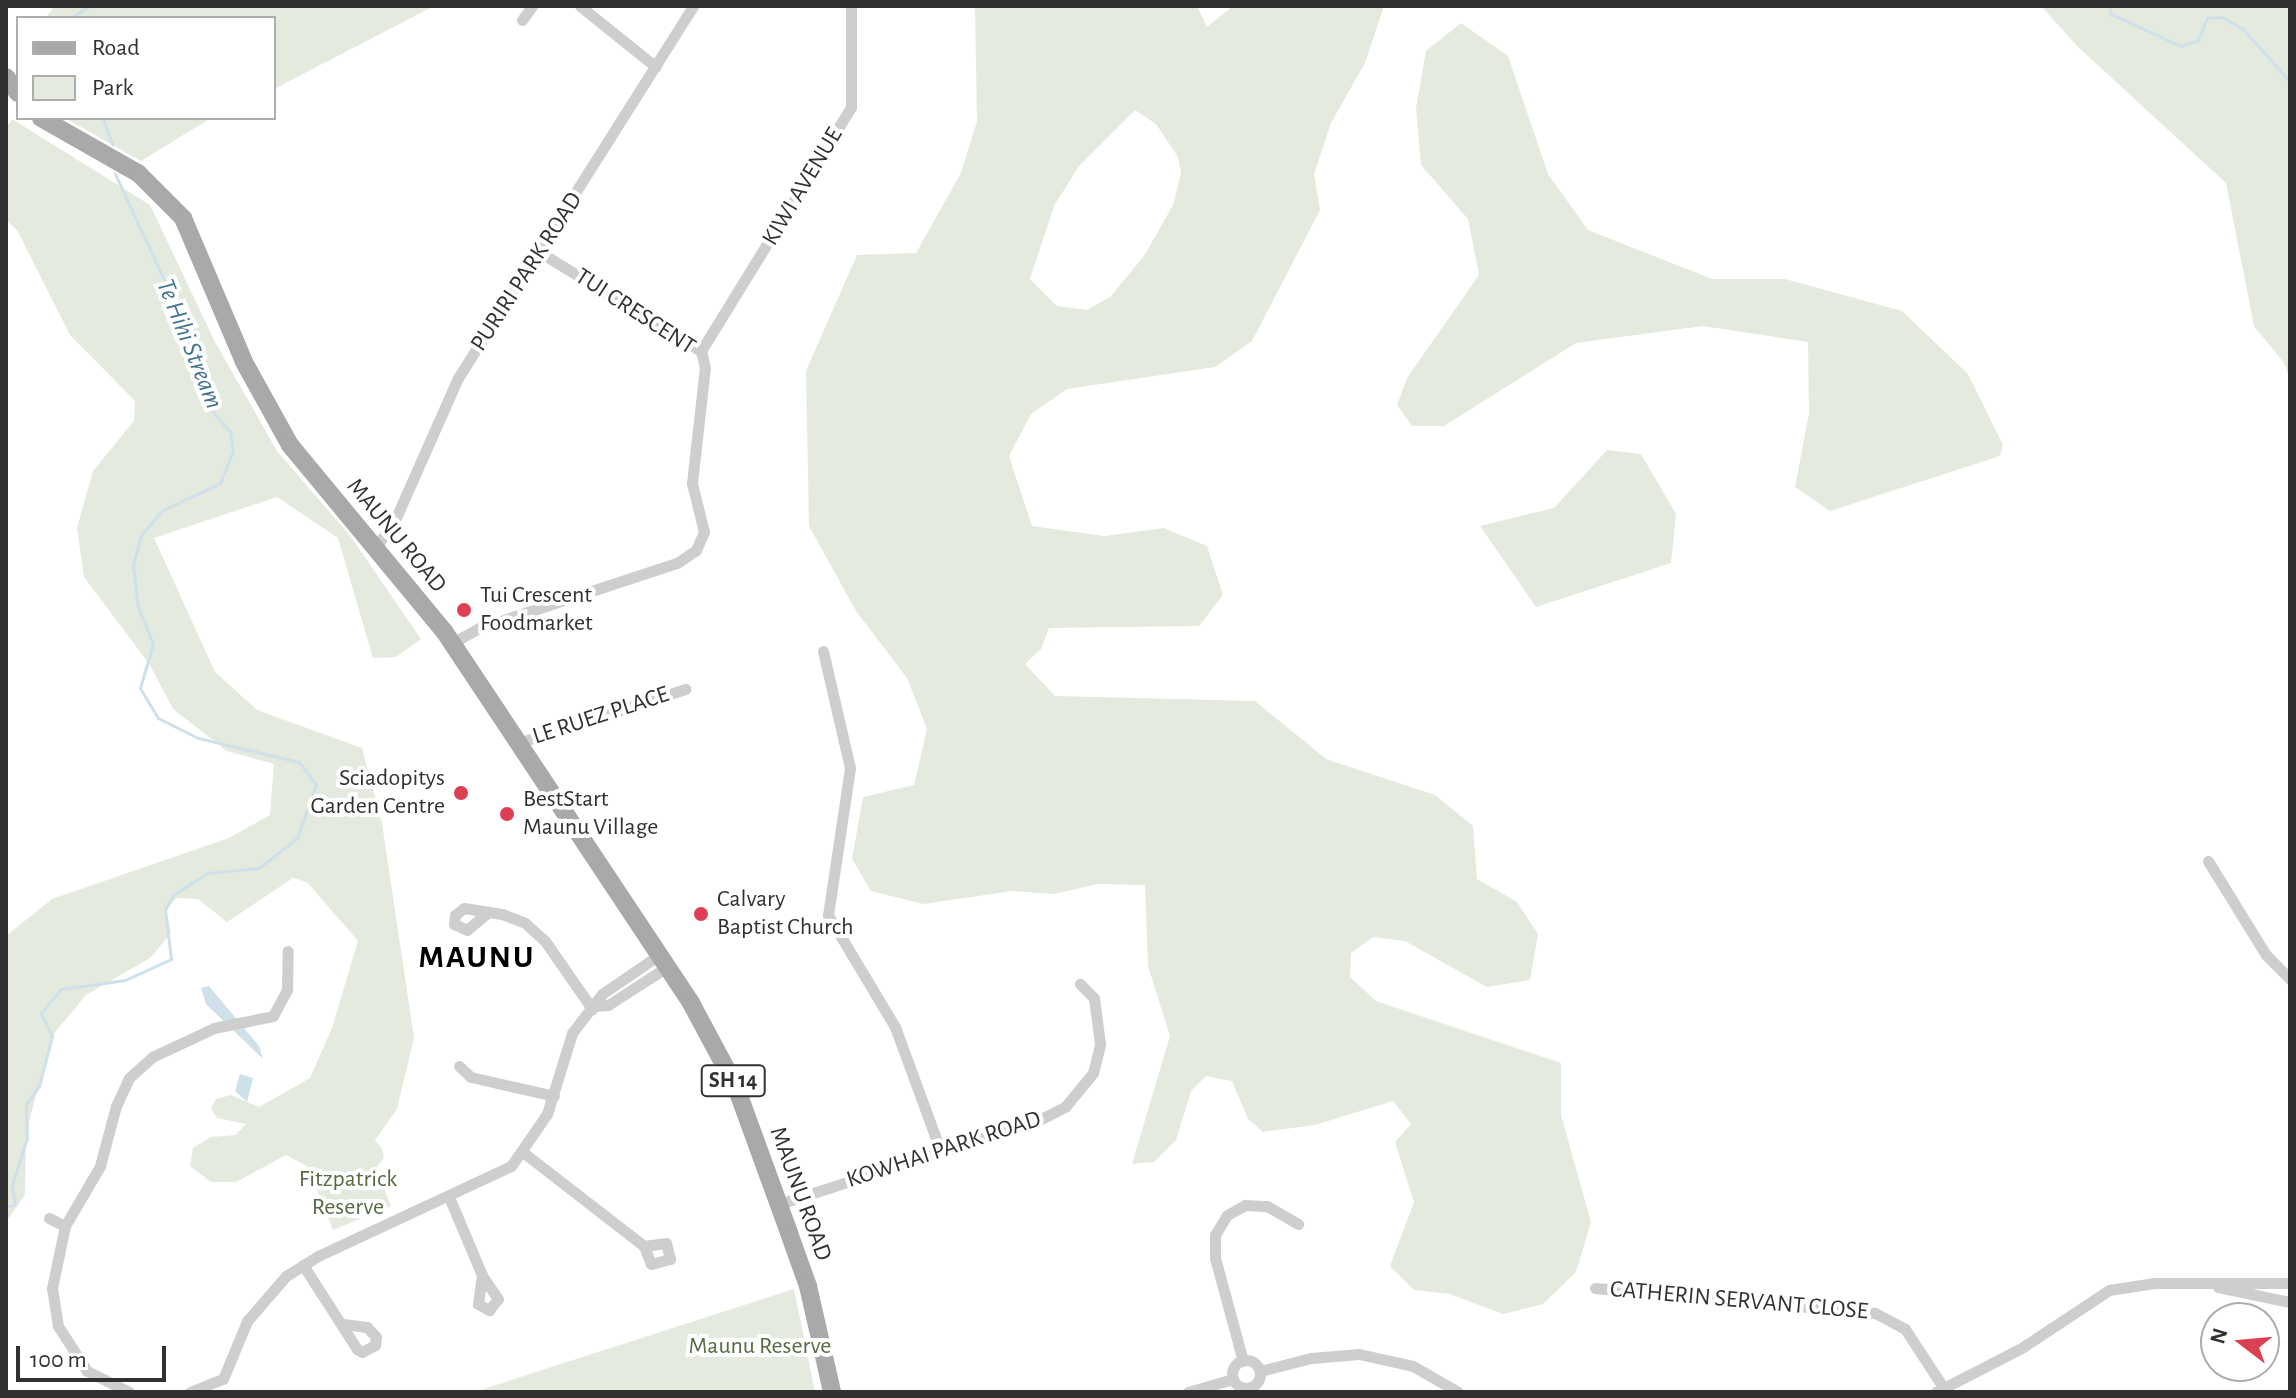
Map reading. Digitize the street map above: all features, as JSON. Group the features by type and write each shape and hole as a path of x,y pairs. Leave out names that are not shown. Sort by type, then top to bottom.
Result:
{"main road":[{"name":"MAUNU ROAD","path":"45,120 138,173 183,218 230,332 273,417 309,470 376,547 452,643 720,1051 779,1204 818,1328 832,1392"}],"street":[{"path":"522,20 532,6"},
{"path":"580,6 656,67"},
{"name":"PURIRI PARK ROAD","path":"376,547 395,520 458,378 541,253 693,6"},
{"name":"KIWI AVENUE","path":"701,351 851,107 851,6"},
{"name":"TUI CRESCENT","path":"452,643 479,628 677,563 696,550 704,532 692,483 705,368 701,351 541,253"},
{"path":"823,651 849,753 828,915 895,1027 941,1152"},
{"name":"LE RUEZ PLACE","path":"518,743 685,689"},
{"path":"2208,861 2266,955 2290,979"},
{"path":"487,913 513,917 535,929 594,1008"},
{"path":"129,1392 87,1371 58,1326 52,1288 65,1226 100,1166 116,1106 129,1078 152,1057 224,1024 273,1016 282,1007 288,951"},
{"path":"190,1392 223,1379 258,1305 303,1265 494,1177 524,1153 554,1096 566,1045 594,1008 608,1005 663,961"},
{"name":"KOWHAI PARK ROAD","path":"779,1204 1053,1115 1076,1098 1093,1073 1100,1044 1094,998 1080,984"},
{"path":"459,1066 471,1077 554,1096"},
{"path":"524,1153 644,1246"},
{"path":"449,1197 482,1275"},
{"path":"1243,1361 1215,1258 1215,1235 1227,1215 1245,1205 1267,1206 1298,1224"},
{"path":"49,1218 65,1226"},
{"path":"303,1265 343,1324"},
{"path":"2198,1283 2290,1302"},
{"path":"1940,1390 2023,1347 2109,1290 2198,1283 2290,1283"},
{"name":"CATHERIN SERVANT CLOSE","path":"1595,1288 1875,1313 1905,1329 1940,1390"},
{"path":"1243,1361 1233,1370 1233,1379 1243,1388 1252,1387 1260,1371 1311,1358 1359,1354 1413,1366 1458,1392"},
{"path":"1243,1361 1256,1364 1260,1371"},
{"path":"1188,1392 1233,1379"}],"green space":[{"path":"55,6 434,6 276,88 276,16 47,16"},
{"path":"975,6 1197,6 1207,27 1233,6 1384,6 1365,63 1331,123 1314,174 1320,210 1252,341 1215,367 1067,389 1031,414 1009,456 1032,526 1104,536 1164,528 1207,546 1223,595 1199,626 1049,628 1041,649 1025,664 1055,696 1255,701 1326,759 1435,795 1473,826 1477,879 1517,902 1538,934 1530,980 1487,987 1405,941 1373,937 1351,953 1350,977 1376,1001 1561,1063 1561,1115 1591,1222 1576,1272 1543,1304 1503,1314 1450,1294 1414,1290 1390,1266 1414,1202 1395,1142 1411,1124 1393,1101 1315,1125 1263,1132 1248,1119 1232,1081 1206,1076 1191,1091 1176,1140 1154,1162 1132,1164 1170,1036 1148,966 1145,885 1098,884 1054,894 1013,891 923,904 871,891 852,859 863,797 914,785 927,729 907,678 856,611 809,526 806,371 857,255 916,253 961,173 977,121","holes":["1135,110 1156,124 1178,157 1181,173 1173,205 1144,256 1110,297 1087,310 1057,306 1030,279 1054,206 1079,166"]},
{"path":"2041,6 2290,6 2290,379 2284,363 2254,326 2226,183 2078,47"},
{"path":"1461,23 1508,56 1548,174 1588,230 1712,279 1785,279 1902,311 1968,374 2003,445 2000,456 1830,511 1795,487 1809,413 1808,342 1703,326 1576,343 1444,426 1412,426 1397,405 1407,378 1479,275 1468,219 1421,165 1416,108 1426,51"},
{"name":"Fitzpatrick Reserve","path":"12,119 150,205 215,342 277,451 351,537 421,639 396,657 373,658 338,538 277,497 154,538 215,672 257,710 362,748 382,823 414,1038 397,1109 375,1140 384,1158 376,1168 391,1206 333,1230 308,1167 286,1155 236,1182 211,1182 190,1166 193,1148 211,1137 236,1135 246,1124 217,1118 211,1108 216,1099 231,1095 259,1107 310,1078 332,1028 358,941 307,882 293,878 227,922 198,899 177,898 166,909 171,933 150,958 86,995 52,1036 26,1133 25,1195 6,1222 6,936 52,899 229,838 270,815 274,764 227,751 173,709 150,665 84,577 77,528 93,471 134,421 135,401 70,335 17,230 6,220 6,128"},
{"path":"69,120 208,120 141,161"},
{"path":"1607,450 1641,454 1676,514 1671,563 1536,607 1480,526 1554,508"},
{"name":"Maunu Reserve","path":"794,1289 815,1392 474,1392 738,1307"}],"water":[{"path":"209,986 259,1046 263,1059 206,1004 201,988"},
{"path":"240,1074 253,1078 247,1102 235,1091"}],"waterway":[{"name":"Te Hihi Stream","path":"74,16 89,6"},
{"path":"2109,6 2111,14 2181,46 2198,40 2207,18 2222,17 2243,29 2290,82"},
{"name":"Te Hihi Stream","path":"104,120 112,144"},
{"name":"Te Hihi Stream","path":"6,1206 15,1205 12,1185 27,1138 26,1104 39,1086 52,1036 41,1013 61,989 125,980 171,959 165,910 173,895 207,873 259,868 297,838 316,785 299,762 198,738 158,718 140,688 153,644 138,607 133,565 141,535 163,510 220,483 233,451 230,432 210,408 177,308 115,174"}],"place":[{"name":"Tui Crescent Foodmarket","path":"464,610"},
{"name":"Sciadopitys Garden Centre","path":"461,793"},
{"name":"BestStart Maunu Village","path":"507,814"},
{"name":"Calvary Baptist Church","path":"701,914"}],"district":[{"name":"MAUNU","path":"477,957"}]}
